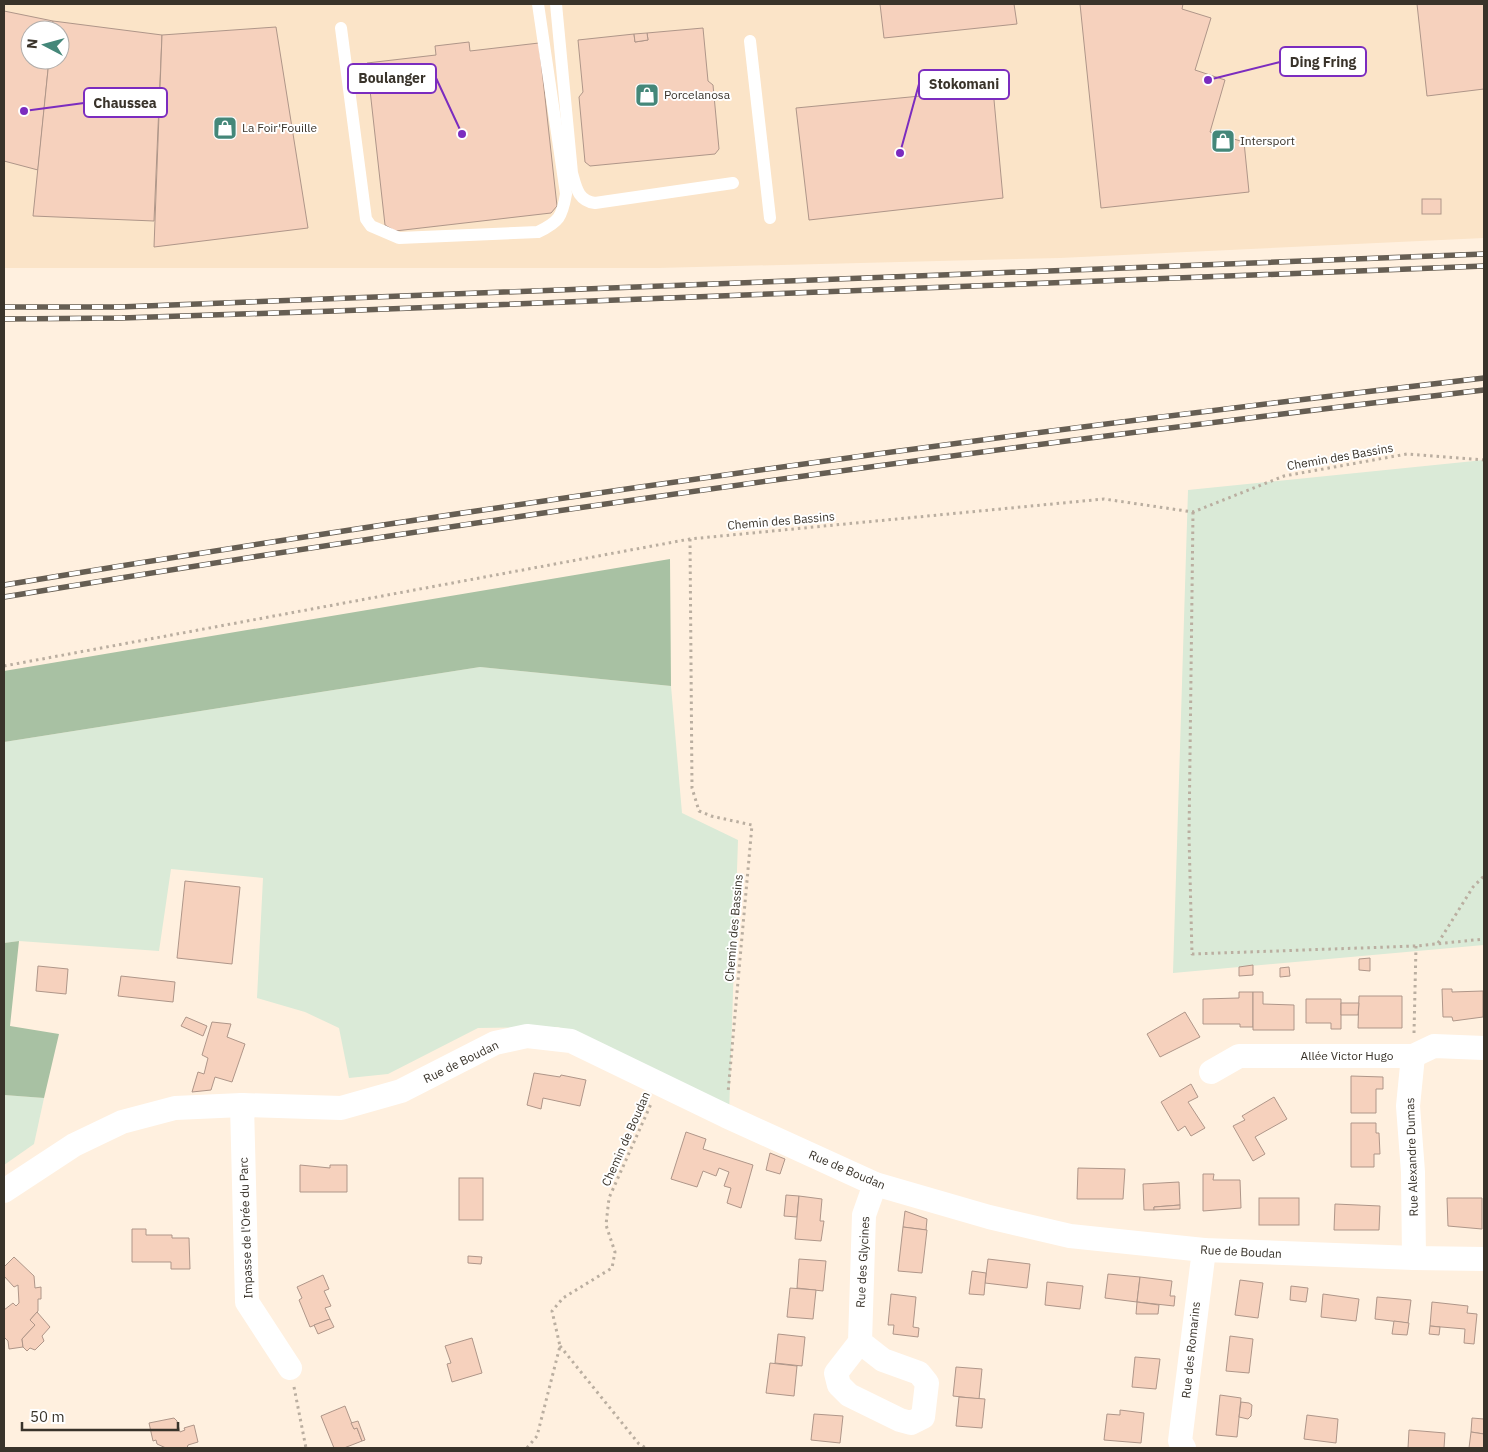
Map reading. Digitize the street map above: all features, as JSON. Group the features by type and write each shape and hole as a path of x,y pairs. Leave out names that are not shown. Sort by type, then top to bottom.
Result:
{"street":[{"name":"Rue de Boudan","path":"4,1191 74,1145 122,1122 175,1108 242,1106 341,1108 401,1091 495,1043 527,1036 571,1041 726,1116 875,1184 990,1217 1070,1236 1204,1250 1484,1259"},
{"name":"Allée Victor Hugo","path":"1211,1072 1239,1056 1413,1056 1434,1046 1484,1048"},
{"name":"Rue Alexandre Dumas","path":"1413,1056 1408,1106 1413,1172 1414,1258"},
{"name":"Impasse de l'Orée du Parc","path":"242,1106 247,1302 290,1368"},
{"name":"Rue des Glycines","path":"860,1342 864,1215 875,1184"},
{"name":"Rue des Romarins","path":"1184,1448 1180,1441 1204,1250"}],"lane":[{"path":"341,28 366,219 371,226 399,238 538,232 555,224 564,211 566,194 538,4"},
{"path":"556,4 572,173 578,193 587,202 595,203 733,184"},
{"path":"750,41 770,218"}],"path":[{"name":"Chemin des Bassins","path":"726,1116 752,825 711,816 699,811 692,788 690,539 1104,499 1193,512 1284,476 1406,454 1484,460"},
{"path":"1193,512 1189,836 1192,954 1416,946 1484,940"},
{"path":"4,666 690,539"},
{"path":"1438,944 1473,887 1484,876"},
{"path":"1413,1056 1416,946"},
{"name":"Chemin de Boudan","path":"646,1448 639,1444 560,1346 552,1311 563,1298 612,1268 615,1252 606,1225 609,1198 660,1084"},
{"name":"Chemin de Boudan","path":"527,1448 537,1436 560,1346"},
{"path":"290,1368 306,1448"}],"shaded area":[{"path":"4,4 1484,4 1484,238 1060,258 658,268 4,268"}],"green space":[{"path":"1484,460 1484,945 1173,973 1188,490"},
{"path":"670,559 671,686 480,667 4,742 4,671"},
{"path":"480,667 671,686 682,813 738,840 729,1115 612,1051 558,1027 478,1028 388,1074 349,1078 339,1028 305,1012 257,998 263,878 171,869 159,951 19,941 4,943 4,742"},
{"path":"19,941 10,1026 59,1034 44,1098 4,1095 4,943"},
{"path":"4,1095 44,1098 34,1144 4,1165"}],"building":[{"path":"880,4 1014,4 1017,24 884,38"},
{"path":"1080,4 1183,4 1182,9 1211,18 1195,70 1225,80 1210,132 1244,142 1249,192 1101,208"},
{"path":"1417,4 1484,4 1484,89 1427,96"},
{"path":"4,11 48,20 20,20 20,70 48,70 38,170 4,161"},
{"path":"70,23 162,35 154,221 33,216 48,70 70,70"},
{"name":"La Foir'Fouille","path":"276,27 308,228 154,247 162,35"},
{"name":"Porcelanosa","path":"703,28 708,81 713,85 719,149 715,154 590,166 585,162 579,97 583,92 578,40 634,34 635,42 648,40 647,33"},
{"path":"647,33 648,40 635,42 634,34"},
{"path":"469,42 470,51 539,43 557,206 551,213 395,231 385,225 367,63 436,55 435,46"},
{"path":"993,89 1003,198 809,220 796,108"},
{"path":"1422,199 1441,199 1441,214 1422,214"},
{"path":"185,881 240,887 232,964 177,958"},
{"path":"1370,958 1370,971 1359,970 1359,959"},
{"path":"1253,965 1253,975 1239,976 1239,967"},
{"path":"38,966 68,969 66,994 36,991"},
{"path":"1289,967 1290,976 1280,977 1280,968"},
{"path":"121,976 175,982 173,1002 118,996"},
{"path":"1442,989 1452,989 1452,992 1483,991 1483,1017 1453,1021 1452,1017 1443,1017"},
{"path":"1239,992 1253,992 1253,1027 1240,1027 1240,1024 1203,1024 1203,999 1239,998"},
{"path":"1253,992 1263,992 1263,1004 1294,1005 1294,1030 1253,1030"},
{"path":"1359,996 1402,996 1402,1028 1358,1028"},
{"path":"1306,999 1341,999 1341,1029 1331,1029 1331,1023 1306,1023"},
{"path":"1341,1003 1359,1003 1358,1015 1341,1015"},
{"path":"1185,1012 1200,1037 1160,1057 1147,1034"},
{"path":"186,1017 207,1026 203,1036 181,1026"},
{"path":"212,1022 231,1024 227,1037 245,1044 232,1082 215,1077 211,1090 192,1092 198,1072 204,1074 208,1058 202,1055"},
{"path":"534,1073 560,1077 561,1075 586,1080 580,1106 543,1098 541,1109 527,1105"},
{"path":"1351,1076 1383,1077 1383,1089 1376,1089 1376,1113 1351,1113"},
{"path":"1191,1084 1198,1097 1188,1102 1205,1128 1191,1136 1185,1126 1178,1131 1161,1102"},
{"path":"1274,1097 1287,1119 1255,1137 1265,1154 1253,1161 1233,1126 1245,1120 1242,1116"},
{"path":"1351,1123 1376,1123 1376,1133 1379,1133 1380,1154 1374,1154 1374,1167 1351,1167"},
{"path":"686,1132 706,1139 703,1149 753,1165 741,1208 727,1203 731,1188 724,1186 729,1172 719,1168 716,1176 703,1171 697,1187 671,1179"},
{"path":"770,1153 785,1159 780,1174 766,1170"},
{"path":"300,1165 330,1168 330,1165 347,1165 347,1192 300,1192"},
{"path":"1078,1168 1125,1169 1123,1199 1077,1199"},
{"path":"1203,1174 1214,1174 1213,1180 1240,1180 1241,1208 1203,1211"},
{"path":"459,1178 483,1178 483,1220 459,1220"},
{"path":"1179,1182 1180,1205 1154,1207 1154,1210 1144,1210 1143,1184"},
{"path":"786,1195 799,1196 797,1217 784,1216"},
{"path":"799,1196 822,1199 820,1221 824,1221 821,1241 795,1239"},
{"path":"1259,1198 1299,1198 1299,1225 1259,1225"},
{"path":"1447,1198 1482,1198 1482,1229 1448,1226"},
{"path":"1335,1204 1380,1206 1379,1230 1334,1230"},
{"path":"1180,1205 1180,1209 1154,1210 1154,1207"},
{"path":"905,1211 927,1219 926,1230 903,1227"},
{"path":"903,1227 927,1230 922,1273 898,1271"},
{"path":"132,1229 146,1229 146,1235 172,1235 172,1238 189,1238 190,1269 171,1269 171,1262 132,1262"},
{"path":"468,1256 482,1257 481,1264 468,1263"},
{"path":"14,1257 34,1276 35,1288 41,1287 41,1299 38,1299 38,1311 30,1320 35,1325 22,1339 23,1347 9,1349 8,1341 4,1337 4,1310 13,1303 16,1306 19,1303 18,1285 14,1287 4,1276 4,1267"},
{"path":"799,1259 826,1261 823,1291 797,1288"},
{"path":"988,1259 1030,1264 1027,1288 985,1283"},
{"path":"972,1271 986,1273 984,1295 969,1294"},
{"path":"1108,1274 1140,1277 1137,1302 1105,1298"},
{"path":"323,1275 329,1289 324,1291 331,1306 325,1308 330,1319 310,1327 299,1300 302,1298 297,1287"},
{"path":"1140,1277 1172,1281 1170,1296 1175,1296 1174,1306 1137,1302"},
{"path":"1240,1280 1263,1283 1258,1318 1235,1315"},
{"path":"1047,1282 1083,1286 1080,1309 1045,1305"},
{"path":"1291,1286 1308,1288 1306,1302 1290,1300"},
{"path":"790,1288 816,1290 813,1319 787,1317"},
{"path":"891,1294 916,1297 913,1327 919,1328 918,1337 893,1334 894,1325 888,1325"},
{"path":"1323,1294 1359,1299 1356,1321 1321,1317"},
{"path":"1377,1297 1411,1300 1408,1323 1375,1319"},
{"path":"1137,1302 1159,1305 1158,1314 1136,1314"},
{"path":"1432,1302 1468,1306 1467,1313 1477,1314 1474,1344 1464,1343 1465,1329 1430,1326"},
{"path":"37,1312 50,1327 42,1336 44,1341 35,1350 30,1348 27,1351 23,1347 22,1339 35,1325 30,1320"},
{"path":"330,1319 334,1327 318,1334 314,1325"},
{"path":"1394,1321 1409,1323 1407,1335 1392,1334"},
{"path":"1430,1326 1440,1327 1439,1335 1429,1334"},
{"path":"778,1334 805,1337 802,1366 775,1363"},
{"path":"1230,1336 1253,1339 1249,1373 1226,1371"},
{"path":"472,1338 482,1373 452,1382 447,1364 451,1363 445,1346"},
{"path":"1135,1357 1160,1359 1156,1389 1132,1387"},
{"path":"770,1363 797,1366 794,1396 766,1393"},
{"path":"956,1367 982,1369 979,1399 953,1396"},
{"path":"1220,1395 1241,1398 1237,1437 1216,1435"},
{"path":"959,1397 985,1399 982,1428 956,1426"},
{"path":"1241,1402 1252,1405 1251,1416 1248,1419 1239,1417"},
{"path":"345,1406 354,1429 357,1428 362,1441 344,1448 334,1448 321,1416"},
{"path":"1120,1410 1144,1413 1141,1443 1104,1440 1107,1414 1120,1415"},
{"path":"814,1414 843,1416 840,1443 811,1440"},
{"path":"1307,1415 1338,1419 1336,1443 1304,1439"},
{"path":"174,1418 177,1421 180,1432 185,1430 184,1428 194,1425 198,1442 188,1445 187,1448 166,1448 157,1444 156,1440 153,1441 149,1423"},
{"path":"1472,1418 1484,1419 1484,1434 1471,1432"},
{"path":"358,1421 365,1440 362,1441 357,1428 354,1429 351,1423"},
{"path":"1409,1430 1445,1433 1444,1448 1408,1448"},
{"path":"1471,1432 1484,1434 1484,1448 1469,1448"}],"railway":[{"path":"4,307 119,307 1484,254"},
{"path":"4,319 122,318 335,311 1484,266"},
{"path":"4,585 373,526 742,472 1113,423 1484,378"},
{"path":"4,597 188,567 742,484 1113,435 1484,390"}],"place":[{"name":"Ding Fring","path":"1208,80"},
{"name":"Porcelanosa","path":"647,95"},
{"name":"Chaussea","path":"24,111"},
{"name":"La Foir'Fouille","path":"225,128"},
{"name":"Boulanger","path":"462,134"},
{"name":"Intersport","path":"1223,141"},
{"name":"Stokomani","path":"900,153"}]}
